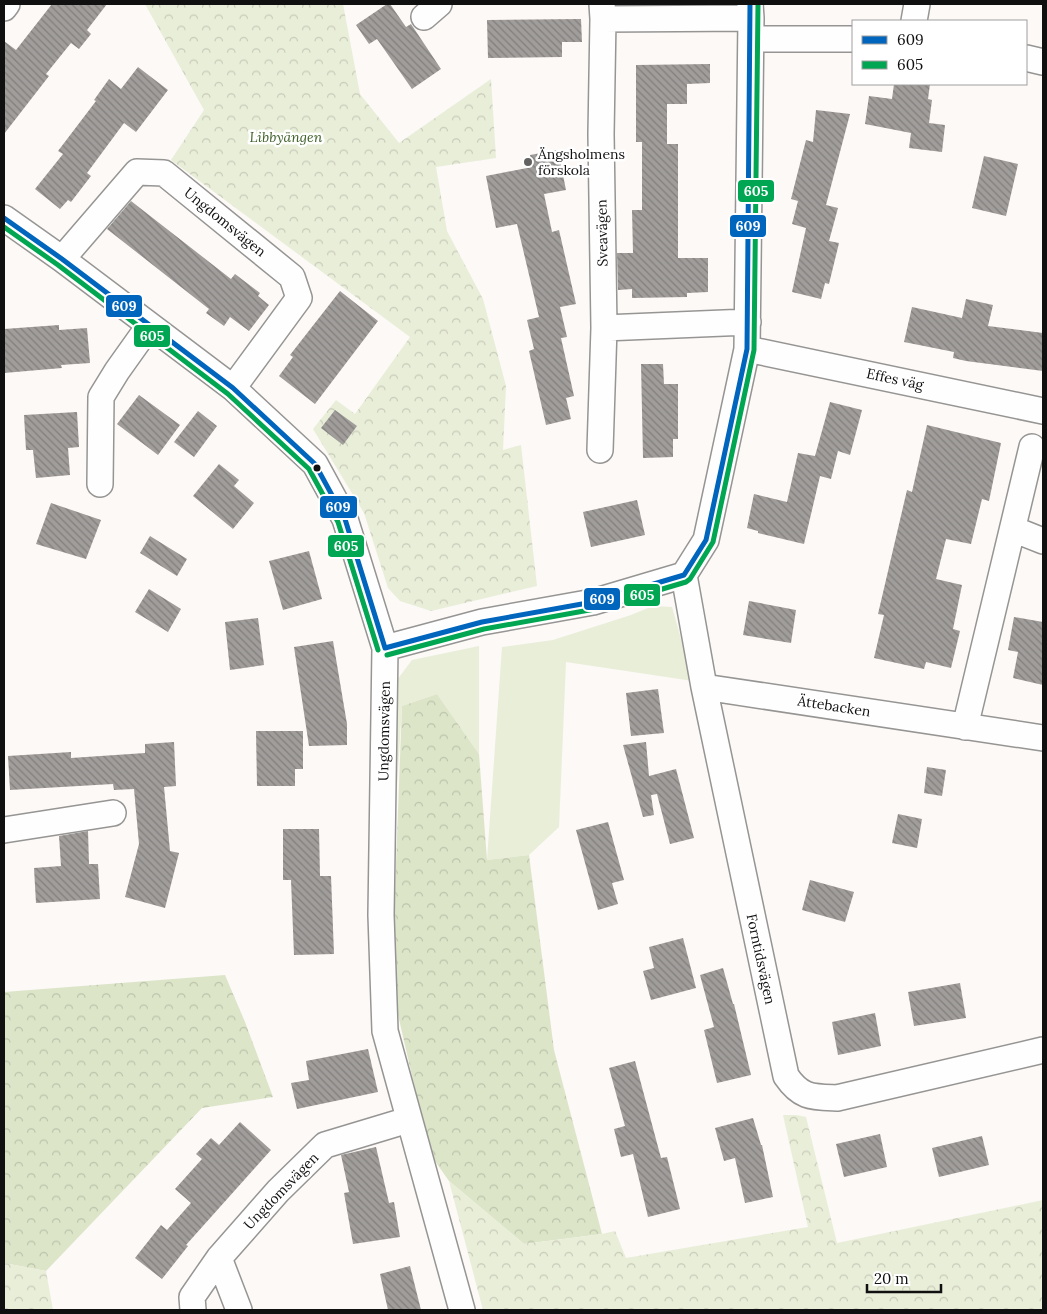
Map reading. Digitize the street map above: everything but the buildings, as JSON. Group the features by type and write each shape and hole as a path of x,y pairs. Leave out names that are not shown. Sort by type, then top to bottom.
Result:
{"street":[{"path":"4,8 7,4"},
{"path":"914,20 917,4"},
{"name":"Sveavägen","path":"600,450 604,328 601,134 603,11 751,20 852,39"},
{"path":"385,648 482,622 593,602 684,575 706,540 747,349 751,20"},
{"path":"1027,58 1043,62"},
{"name":"Ungdomsvägen","path":"62,259 137,172 164,172 292,277 299,298 233,388"},
{"name":"Ungdomsvägen","path":"4,218 62,259 233,388 315,464 345,519 385,648 381,915 385,1031 408,1120 462,1310"},
{"path":"604,328 748,322"},
{"path":"100,484 101,398 116,371 149,326"},
{"name":"Effes väg","path":"747,349 1043,411"},
{"path":"965,727 1032,447"},
{"path":"1013,528 1043,541"},
{"name":"Forntidsvägen","path":"684,575 704,687 786,1076 795,1089 813,1097 837,1098 1043,1050"},
{"name":"Ättebacken","path":"704,687 1043,738"},
{"path":"4,830 113,813"},
{"name":"Ungdomsvägen","path":"193,1310 192,1297 219,1258 278,1192 325,1145 408,1120"},
{"path":"219,1258 239,1310"}],"green space":[{"name":"Libbyängen","path":"145,4 343,4 360,94 399,143 491,79 496,158 436,167 447,231 483,299 506,386 503,450 521,445 537,586 431,611 400,601 388,588 364,513 313,429 336,400 355,414 410,337 171,160 204,110"},
{"path":"653,606 672,607 693,681 566,662 559,827 529,855 487,860 502,647 553,640"},
{"path":"479,646 479,754 437,694 402,706 388,931 397,680 412,660"},
{"path":"437,694 479,754 487,860 529,855 554,1050 602,1234 524,1244 449,1181 430,1154 396,1006 392,969 402,706"},
{"path":"225,975 273,1097 202,1108 46,1271 4,1263 4,992"},
{"path":"783,1115 806,1117 837,1243 1043,1200 1043,1310 483,1310 449,1181 524,1244 615,1231 626,1258 808,1227"},
{"path":"4,1263 46,1271 53,1310 4,1310"}],"transit line":[{"name":"609","path":"385,648 482,622 593,602 684,575 706,540 747,349 750,4"},
{"name":"605","path":"387,655 484,629 595,609 686,582 690,579 713,542 754,350 758,4"},
{"name":"609","path":"4,218 62,259 233,388 315,464 345,519 385,648"},
{"name":"605","path":"4,227 58,265 228,394 309,469 338,522 378,650"}],"place":[{"name":"Ängsholmens förskola","path":"528,162"}]}
